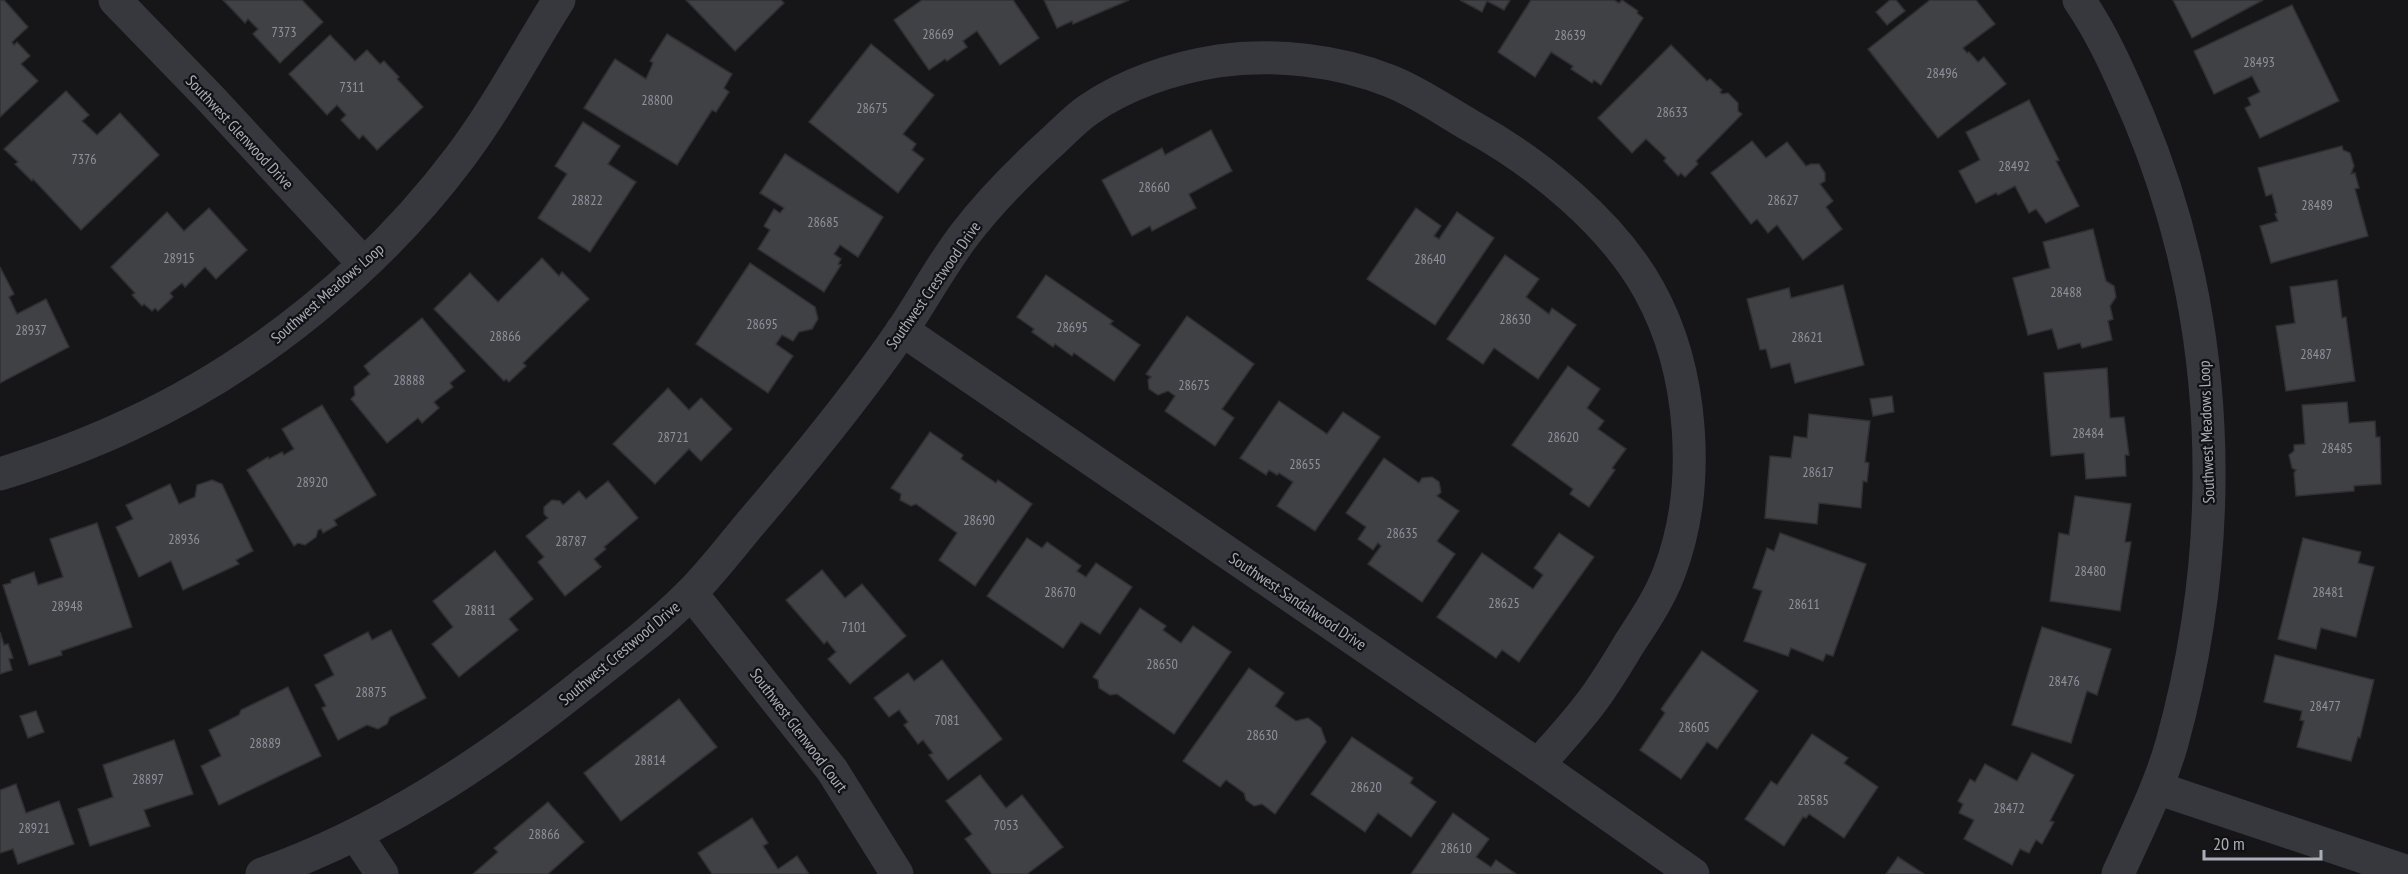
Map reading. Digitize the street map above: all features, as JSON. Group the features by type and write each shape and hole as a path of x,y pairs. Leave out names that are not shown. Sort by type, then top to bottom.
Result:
{"street":[{"name":"Southwest Glenwood Drive","path":"115,0 210,98 364,264"},
{"name":"Southwest Meadows Loop","path":"0,474 91,442 134,423 198,389 257,351 364,264 399,228 459,158 493,109 560,0"},
{"name":"Southwest Meadows Loop","path":"2079,0 2126,87 2155,157 2178,234 2204,354 2209,486 2207,554 2199,624 2185,693 2157,788 2118,874"},
{"name":"Southwest Crestwood Drive","path":"262,874 356,835 460,774 531,726 638,642 691,593 821,441 902,330 962,237 1020,171 1086,111 1125,90 1173,70 1221,60 1268,58 1312,61 1355,70 1393,82 1496,139 1556,185 1584,209 1631,262 1650,291 1664,323 1683,390 1688,424 1687,494 1681,531 1665,582 1656,602 1595,697 1538,765"},
{"name":"Southwest Sandalwood Drive","path":"902,330 1538,765 1693,874"},
{"name":"Southwest Glenwood Court","path":"691,593 832,770 888,856 897,874"},
{"path":"2157,788 2408,872"},
{"path":"356,835 382,874"}],"building":[{"path":"0,0 4,0 28,27 12,42 14,45 17,42 30,56 21,64 38,81 0,117"},
{"path":"223,0 302,0 323,22 280,63 253,34 258,29 248,19 245,23"},
{"path":"686,0 781,0 784,3 735,51"},
{"path":"922,0 1013,0 1039,38 1000,65 977,31 963,41 967,47 929,70 894,20"},
{"path":"1044,0 1129,0 1073,24 1072,21 1057,28"},
{"path":"1460,0 1510,0 1504,10 1487,1 1482,12"},
{"path":"1531,0 1614,0 1619,3 1622,0 1638,11 1637,13 1643,18 1601,85 1594,80 1592,83 1571,69 1573,66 1551,52 1535,77 1498,52"},
{"path":"1890,0 1896,0 1905,11 1887,25 1876,12"},
{"path":"1930,0 1976,0 1995,24 1963,48 1978,62 1984,57 2006,84 1938,138 1868,49"},
{"path":"2173,0 2263,0 2192,38"},
{"path":"2292,5 2339,101 2260,138 2245,108 2251,105 2248,98 2260,92 2252,76 2214,94 2194,51"},
{"path":"667,34 732,74 724,88 729,92 716,112 712,110 677,165 584,108 615,59 646,79 653,63 650,61"},
{"path":"330,35 355,61 367,50 380,64 384,61 423,107 377,150 363,135 359,139 341,120 346,115 337,105 327,115 289,74"},
{"path":"871,44 934,95 903,134 916,144 912,150 924,159 898,193 809,122"},
{"path":"1671,45 1707,81 1710,79 1722,90 1720,92 1722,94 1728,93 1738,103 1738,111 1742,114 1696,161 1698,164 1685,177 1681,173 1678,176 1664,161 1666,158 1646,139 1632,153 1598,118"},
{"path":"66,91 89,115 82,121 97,135 120,113 159,155 81,230 33,179 32,181 15,164 18,162 4,149"},
{"path":"2029,100 2079,206 2046,223 2036,209 2029,213 2015,186 1976,203 1959,171 1980,160 1966,132"},
{"path":"583,122 620,146 608,164 636,182 590,252 538,218 567,174 555,166"},
{"path":"1211,130 1232,171 1189,194 1196,208 1152,231 1150,226 1132,236 1102,180 1162,148 1165,155"},
{"path":"1752,141 1766,158 1787,142 1806,166 1819,164 1825,173 1825,181 1820,184 1833,201 1826,207 1842,229 1803,260 1777,225 1768,233 1757,219 1751,224 1711,173"},
{"path":"2342,146 2343,150 2350,153 2354,166 2351,174 2355,173 2359,188 2355,189 2368,236 2271,263 2260,226 2278,221 2275,214 2277,213 2272,194 2266,196 2258,168"},
{"path":"785,154 883,217 858,257 840,245 834,254 841,259 838,264 841,265 824,292 758,249 770,230 764,226 774,209 780,213 784,208 760,193"},
{"path":"209,208 247,250 216,279 205,267 185,287 182,283 170,293 173,297 158,311 155,308 152,311 144,304 142,306 132,295 135,293 111,267 167,212 184,231"},
{"path":"1416,208 1441,226 1434,236 1439,239 1457,212 1494,238 1435,325 1367,279"},
{"path":"2093,229 2106,281 2114,286 2116,297 2110,306 2113,319 2108,321 2112,340 2082,348 2080,343 2058,349 2052,329 2028,335 2013,278 2050,268 2043,242"},
{"path":"1505,255 1539,279 1526,297 1549,314 1552,308 1576,325 1538,379 1494,348 1483,364 1447,339"},
{"path":"542,258 559,276 562,272 589,299 523,363 526,366 509,382 506,379 504,381 434,309 470,273 498,302"},
{"path":"750,263 815,307 818,319 812,329 799,332 793,341 782,335 776,344 793,356 768,393 696,344"},
{"path":"0,267 14,294 9,297 17,314 46,299 69,347 0,383"},
{"path":"1046,275 1113,321 1110,324 1140,345 1114,381 1074,353 1072,356 1055,344 1053,347 1032,332 1034,329 1017,317"},
{"path":"2337,280 2342,318 2346,317 2355,381 2286,391 2276,326 2295,323 2290,287"},
{"path":"1843,285 1864,365 1795,383 1790,363 1771,368 1766,349 1760,350 1747,299 1789,288 1791,298"},
{"path":"1187,316 1254,364 1222,409 1234,418 1215,446 1165,411 1175,396 1168,391 1158,395 1149,389 1148,380 1151,377 1146,374"},
{"path":"422,318 465,371 450,383 453,387 434,402 439,408 422,423 418,418 387,443 351,399 355,395 354,387 370,374 364,366"},
{"path":"1568,366 1600,389 1587,408 1604,421 1598,429 1626,449 1612,468 1615,470 1589,507 1570,494 1573,489 1512,445"},
{"path":"2107,368 2110,418 2124,417 2129,455 2125,455 2126,476 2086,479 2084,453 2051,456 2044,373"},
{"path":"668,388 689,410 701,398 732,429 701,461 689,449 655,484 613,444"},
{"path":"1892,396 1894,412 1873,416 1870,399"},
{"path":"1279,401 1327,434 1343,412 1380,437 1315,531 1277,506 1293,482 1269,470 1266,475 1240,458"},
{"path":"2347,402 2349,423 2375,421 2376,437 2380,437 2381,484 2354,486 2354,491 2296,496 2294,473 2296,470 2292,468 2289,455 2294,451 2294,445 2305,444 2302,405"},
{"path":"322,405 376,495 334,520 337,525 323,533 321,529 318,530 316,537 305,545 298,543 294,546 247,470 268,457 269,459 282,452 284,455 294,449 282,429"},
{"path":"1809,414 1870,421 1865,462 1869,463 1867,482 1863,481 1861,508 1819,503 1817,524 1765,518 1770,456 1791,458 1794,436 1807,438"},
{"path":"930,432 963,455 961,459 996,483 998,480 1032,504 975,586 939,560 957,533 916,504 911,506 900,500 901,494 891,488"},
{"path":"1384,458 1419,483 1422,478 1432,477 1439,482 1441,492 1437,496 1459,511 1437,541 1455,554 1422,602 1368,564 1381,546 1378,543 1373,550 1358,539 1366,527 1346,513"},
{"path":"212,480 222,484 253,551 236,560 239,564 183,590 171,561 139,577 116,527 133,519 126,505 170,484 179,504 195,497 197,485"},
{"path":"608,481 638,518 604,547 606,549 594,559 601,567 565,596 538,562 544,557 526,536 548,518 544,514 544,507 552,500 560,501 563,505 579,491 586,499"},
{"path":"2075,496 2131,504 2125,542 2131,542 2120,611 2050,601 2059,533 2069,535"},
{"path":"97,523 132,627 61,651 62,655 29,665 3,585 34,572 38,585 63,577 50,539"},
{"path":"1559,533 1594,557 1519,662 1502,650 1496,658 1437,617 1482,553 1533,589 1543,575 1534,568"},
{"path":"1780,533 1866,564 1833,656 1826,654 1823,661 1791,648 1788,656 1744,641 1762,591 1753,588 1767,548 1774,551"},
{"path":"1027,538 1042,548 1047,542 1081,566 1077,571 1086,577 1096,563 1132,587 1100,634 1081,622 1063,648 987,596"},
{"path":"2303,538 2361,552 2358,563 2374,567 2356,637 2321,628 2316,649 2278,639"},
{"path":"495,551 533,599 509,619 518,630 459,677 432,644 453,627 433,601"},
{"path":"822,570 845,598 862,584 906,636 850,684 828,659 836,652 827,641 824,644 786,600"},
{"path":"1140,608 1166,626 1163,630 1181,643 1193,626 1231,652 1174,734 1117,694 1110,695 1099,688 1098,680 1093,677"},
{"path":"2042,627 2111,649 2097,695 2087,691 2071,743 2012,725"},
{"path":"391,630 426,698 390,717 387,724 378,729 367,725 338,740 322,708 326,706 315,685 334,675 324,655 368,632 372,640"},
{"path":"0,632 4,645 8,644 13,658 9,659 12,670 0,674"},
{"path":"1702,651 1758,691 1717,749 1707,742 1681,779 1640,750 1665,713 1661,709"},
{"path":"2275,655 2374,680 2360,738 2358,737 2351,761 2297,747 2304,721 2300,720 2302,711 2264,702"},
{"path":"942,660 1002,739 948,780 929,755 933,753 923,740 918,744 904,725 908,722 899,710 889,717 874,698 908,673 914,681"},
{"path":"1249,668 1284,693 1275,706 1296,721 1308,718 1321,728 1326,742 1275,814 1262,804 1254,806 1246,800 1244,793 1226,780 1220,787 1183,761"},
{"path":"288,687 321,756 219,805 201,766 221,756 209,730 239,715 241,710"},
{"path":"679,699 717,747 621,821 584,773"},
{"path":"36,711 44,732 28,738 20,716"},
{"path":"1812,734 1848,758 1844,763 1878,787 1844,838 1809,814 1806,818 1803,817 1784,846 1745,819 1771,781 1777,785"},
{"path":"1352,737 1413,778 1410,783 1436,802 1411,837 1378,813 1365,832 1311,794"},
{"path":"174,740 193,794 144,810 150,826 90,846 78,809 113,797 103,765"},
{"path":"2032,753 2074,775 2050,821 2054,822 2042,844 2036,840 2029,853 2020,849 2012,865 1964,839 1974,820 1959,813 1963,804 1958,801 1970,779 1975,782 1985,764 2017,781"},
{"path":"980,775 1006,808 1022,795 1063,847 1027,874 992,874 965,839 972,834 946,801"},
{"path":"16,784 26,813 59,801 74,844 18,864 13,849 0,853 0,790"},
{"path":"548,802 584,842 548,874 473,874 498,852 494,848"},
{"path":"1453,813 1489,839 1476,857 1491,867 1496,860 1516,874 1411,874"},
{"path":"752,818 768,843 763,846 778,869 797,856 809,874 712,874 698,853"},
{"path":"1898,857 1924,874 1886,874"}]}
